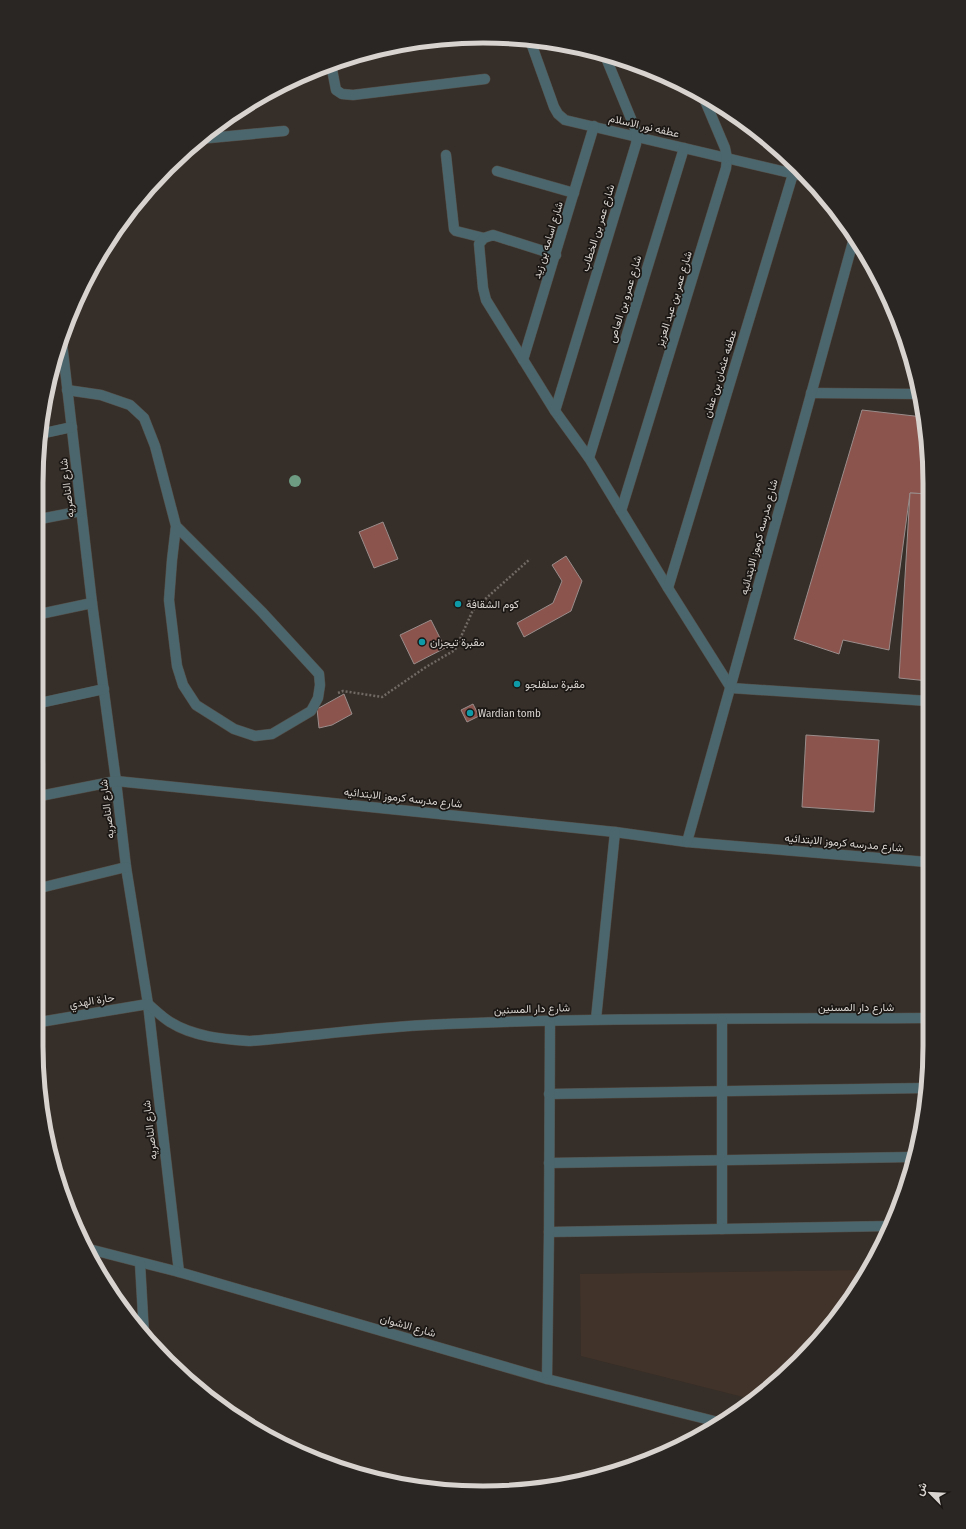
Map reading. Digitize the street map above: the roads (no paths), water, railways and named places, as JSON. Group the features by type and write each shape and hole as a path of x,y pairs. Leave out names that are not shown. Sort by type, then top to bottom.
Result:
{"street":[{"name":"عطفه نور الاسلام","path":"532,46 558,114 565,120 727,158 793,171"},
{"path":"607,61 637,136"},
{"path":"332,70 336,90 342,94 353,95 485,80"},
{"name":"شارع عمر بن عبد العزيز","path":"621,511 726,168 727,158 725,148 706,104"},
{"name":"شارع اسامه بن زيد","path":"523,360 594,126"},
{"path":"210,138 284,130"},
{"name":"شارع عمر بن الخطاب","path":"555,411 636,144 637,136"},
{"name":"شارع عمرو بن العاص","path":"589,458 684,148"},
{"path":"446,156 454,229 456,231 484,238"},
{"path":"497,171 574,193"},
{"name":"عطفه عثمان بن عفان","path":"668,588 796,174"},
{"path":"556,255 492,235 484,238 479,244 483,288 486,300 555,411 589,458 731,688 923,701"},
{"name":"شارع مدرسه كرموز الابتدائيه","path":"686,842 731,688 810,393 852,244"},
{"name":"شارع الناصريه","path":"60,362 67,390 72,427 92,603 126,867 148,1004 179,1272"},
{"path":"67,390 101,395 130,405 144,418 155,446 176,526 172,560 170,600 177,666 183,685 196,705 234,729 255,736 272,734 311,711 318,698 320,685 319,674 262,612 176,526"},
{"path":"810,393 914,394"},
{"path":"46,433 72,427"},
{"path":"43,518 82,511"},
{"path":"43,613 92,603"},
{"path":"43,702 104,689"},
{"name":"شارع مدرسه كرموز الابتدائيه","path":"43,795 116,781 614,832 686,842 923,862"},
{"path":"596,1019 614,832"},
{"path":"43,887 126,867"},
{"name":"شارع دار المسنين","path":"148,1004 170,1022 196,1034 223,1039 250,1041 425,1025 596,1019 722,1020 923,1018"},
{"name":"حارة الهدي","path":"43,1022 148,1004"},
{"path":"722,1020 722,1229"},
{"path":"547,1379 550,1021"},
{"path":"549,1094 921,1088"},
{"path":"549,1163 909,1157"},
{"path":"549,1232 885,1226"},
{"name":"شارع الاشوان","path":"93,1250 179,1272 547,1379 713,1421"},
{"path":"140,1262 144,1326"}],"place":[{"name":"كوم الشقافة","path":"458,604"},
{"name":"مقبرة تيجران","path":"422,642"},
{"name":"مقبرة سلفلجو","path":"517,684"},
{"name":"Wardian tomb","path":"470,713"}]}
